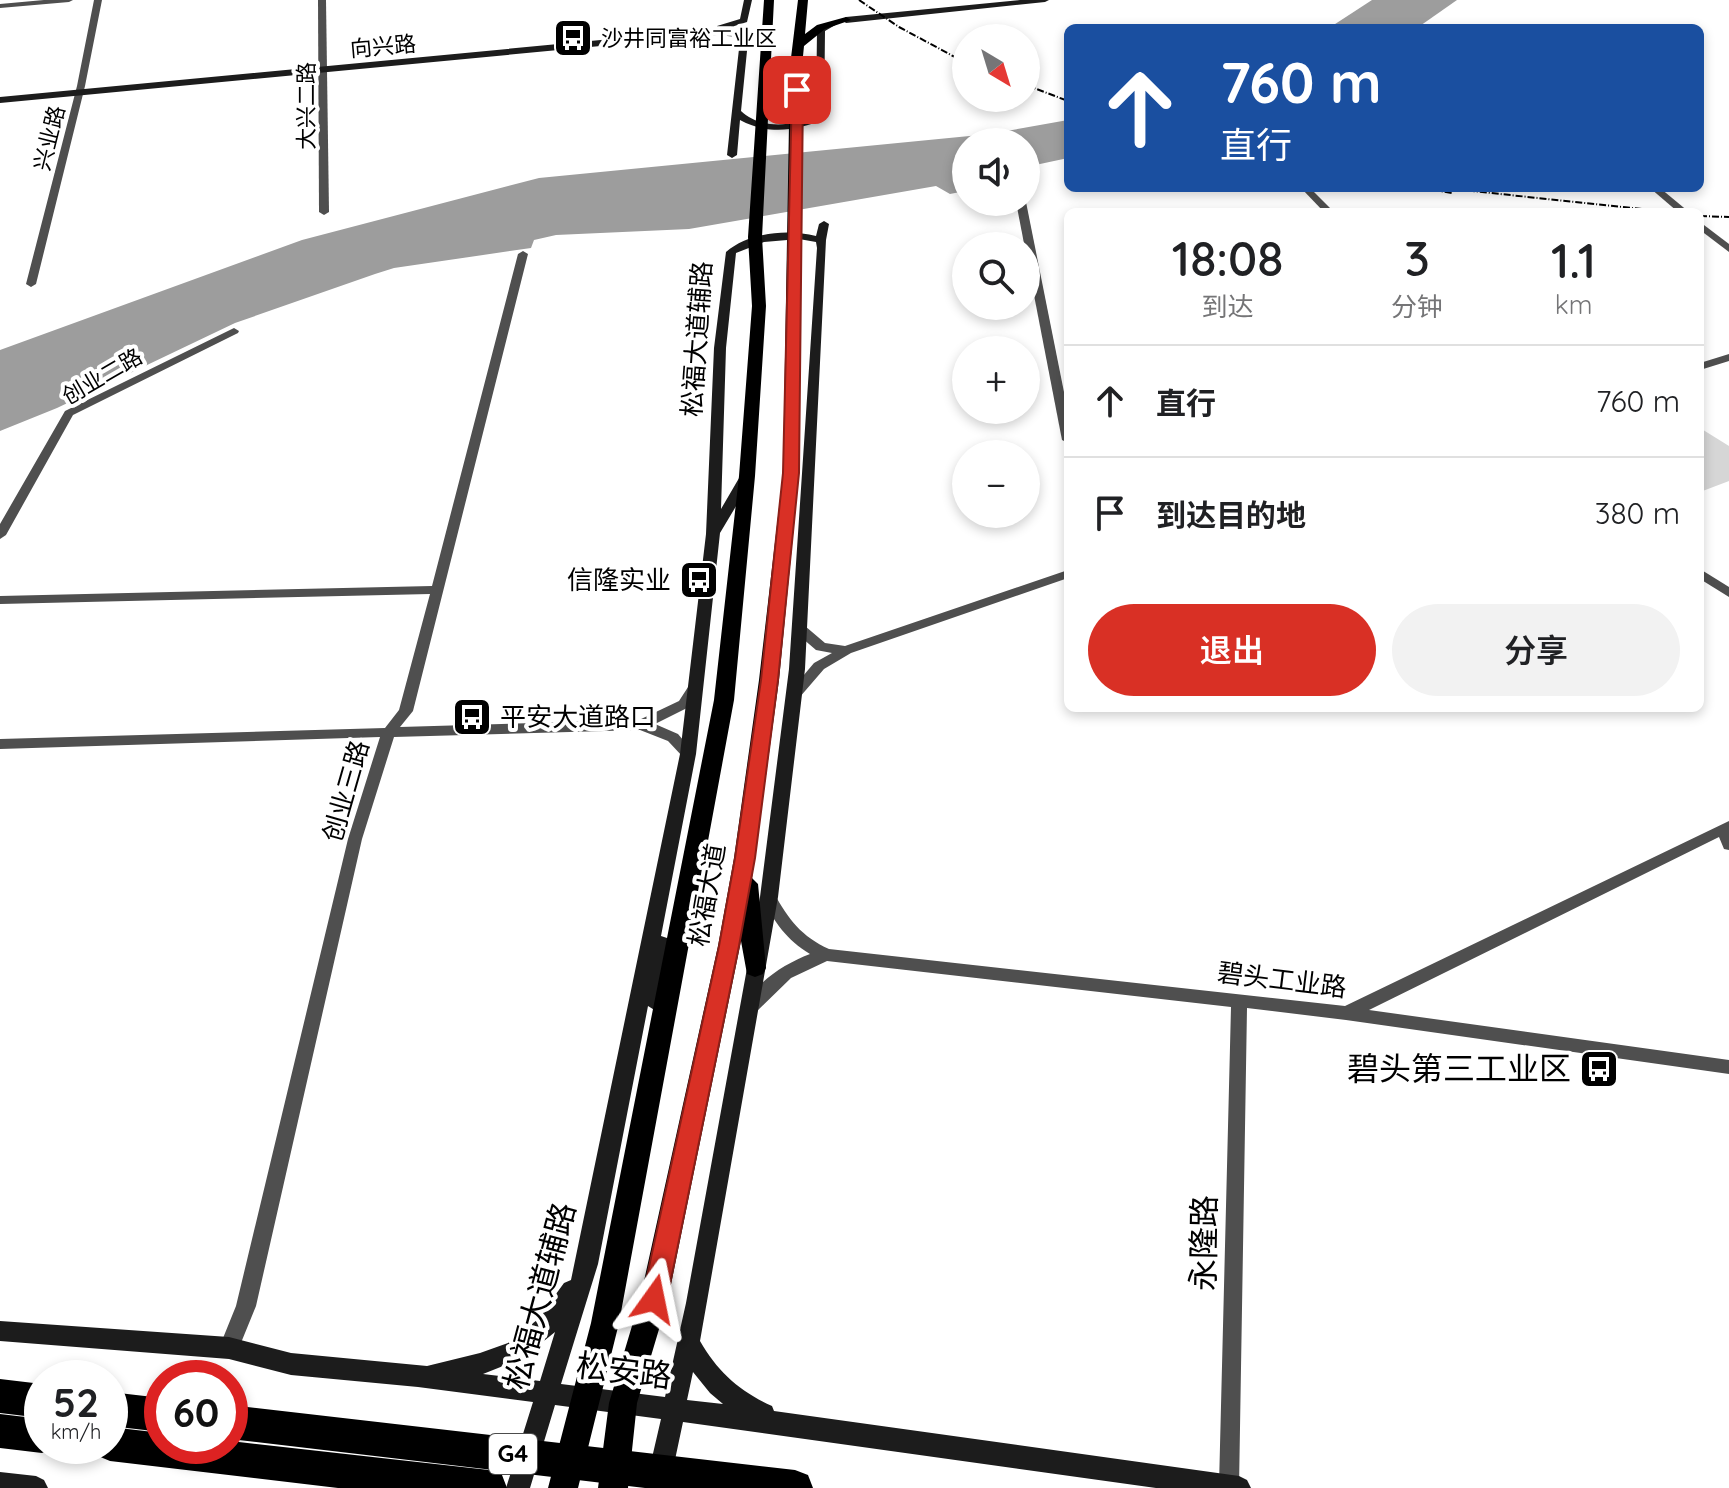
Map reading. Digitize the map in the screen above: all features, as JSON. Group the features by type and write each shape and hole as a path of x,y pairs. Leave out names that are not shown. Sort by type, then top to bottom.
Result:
{"highway":[{"path":"0,1396 24,1399"},
{"name":"G4","path":"248,1424 795,1488"},
{"path":"0,1431 24,1434"},
{"name":"G4","path":"128,1446 489,1488"}],"main road":[{"name":"向兴路","path":"325,67 723,27 744,20 748,0"},
{"name":"松福大道","path":"563,1488 605,1323 724,700 747,476 759,306 755,237 769,0"},
{"path":"799,44 809,33 846,20 1045,0"},
{"path":"803,1 813,12 846,20"},
{"path":"799,44 803,1"},
{"path":"734,137 747,130 809,122 823,114 821,30 833,24"},
{"name":"向兴路","path":"0,97 717,32 740,34"},
{"path":"740,34 765,49"},
{"path":"732,155 744,40 740,34"},
{"name":"松福大道","path":"613,1488 623,1403 654,1299 745,858 769,680 791,473 799,44"},
{"path":"737,112 745,121 776,126"},
{"path":"657,1488 676,1409 769,897 800,629 824,224"},
{"name":"松福大道辅路","path":"518,1488 587,1264 688,754 713,534 720,348 731,252 745,242 809,236 821,240"},
{"path":"791,473 807,526"},
{"path":"713,534 747,476"},
{"path":"745,858 755,968"},
{"name":"松福大道辅路","path":"649,1093 667,870"},
{"name":"松福大道辅路","path":"615,1119 682,922"},
{"path":"418,1376 475,1367 520,1350 554,1320 587,1264"},
{"name":"松安路","path":"0,1331 229,1348 291,1364 418,1376 676,1409 1234,1487"},
{"path":"688,1341 707,1376 740,1404 788,1424"},
{"path":"0,1484 36,1488"}],"street":[{"path":"0,6 69,0"},
{"name":"兴业路","path":"31,284 80,90 98,0"},
{"name":"大兴二路","path":"322,0 324,212"},
{"path":"1309,192 1325,208"},
{"path":"1659,192 1679,208"},
{"path":"1024,216 1064,420"},
{"path":"1704,228 1729,249"},
{"name":"创业三路","path":"229,1348 246,1306 355,839 388,733 406,711 523,254"},
{"name":"创业二路","path":"0,535 69,413 176,357 234,331"},
{"path":"1704,366 1729,357"},
{"path":"794,695 819,666 846,650 1064,575"},
{"path":"1704,576 1729,593"},
{"path":"0,600 437,590"},
{"path":"800,629 821,647 846,650"},
{"path":"640,725 684,704 695,687"},
{"path":"0,744 640,725 661,729 679,740 688,754"},
{"path":"1346,1013 1727,827 1729,845"},
{"path":"769,897 782,923 801,943 827,955"},
{"path":"751,1006 775,978 800,963 827,955"},
{"name":"碧头工业路","path":"827,955 1346,1013 1729,1067"},
{"name":"永隆路","path":"1234,1487 1239,1001"}],"shaded area":[{"path":"1372,0 1457,0 1423,24 1335,24"},
{"path":"1064,121 1064,159 1040,164 1040,128 1023,128"},
{"path":"952,138 952,194 936,186 689,229 556,235 534,240 531,248 394,268 235,323 57,408 0,431 0,350 302,240 539,178"},
{"path":"1704,430 1729,446 1729,481 1704,490"}],"railway":[{"path":"859,0 899,27 952,55"},
{"path":"1040,90 1064,99"},
{"path":"1446,192 1452,193"},
{"path":"1482,192 1632,208"},
{"path":"1704,216 1729,217"}],"place":[{"name":"沙井同富裕工业区","path":"573,38"},
{"name":"信隆实业","path":"699,580"},
{"name":"平安大道路口","path":"472,717"},
{"name":"碧头第三工业区","path":"1599,1069"}],"route":[{"path":"654,1299 729,946 745,858 769,680 791,473 797,90"}]}
